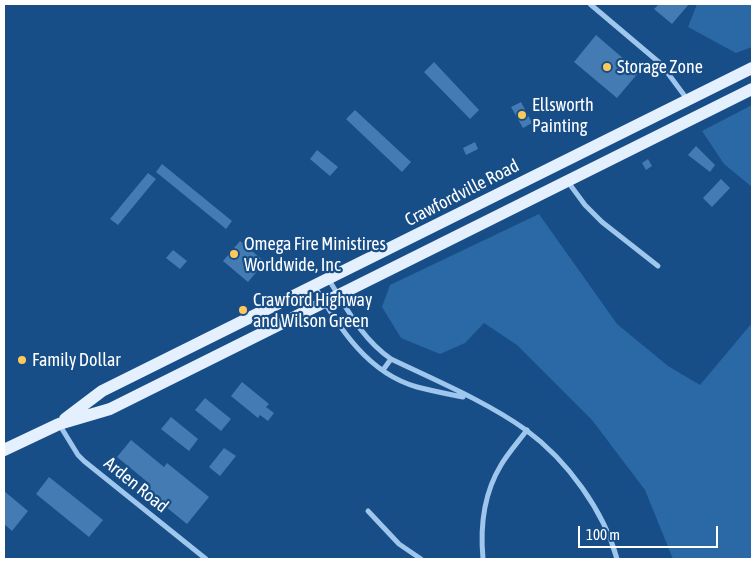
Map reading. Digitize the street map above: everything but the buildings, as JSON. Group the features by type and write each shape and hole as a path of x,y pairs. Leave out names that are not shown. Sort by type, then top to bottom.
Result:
{"main road":[{"name":"Crawfordville Road","path":"59,424 102,391 752,68"},
{"name":"Crawfordville Road","path":"4,450 59,424 110,409 752,89"},
{"path":"669,130 688,100 705,106 716,106"},
{"path":"482,224 497,201 510,189"},
{"path":"421,254 439,238 450,219"}],"street":[{"path":"590,4 661,64 688,100"},
{"path":"568,181 585,205 602,222 658,266"},
{"path":"329,279 368,341 391,359 470,398 527,430 554,455 580,485 600,516 614,546 617,559"},
{"path":"314,286 347,336 361,352 383,370 416,387 470,398"},
{"path":"383,370 391,359"},
{"name":"Arden Road","path":"59,424 78,455 84,461 206,559"},
{"path":"476,559 483,558 482,533 486,502 494,480 502,464 527,430"},
{"path":"368,511 399,544 421,559"}],"shaded area":[{"path":"697,4 752,4 752,47 736,53 688,27"},
{"path":"752,105 752,187 724,164 702,131"},
{"path":"539,214 617,324 668,366 700,385 752,323 752,559 673,559 645,490 592,420 517,345 484,323 465,343 440,354 401,338 382,307 390,285"}],"place":[{"name":"Storage Zone","path":"607,67"},
{"name":"Ellsworth Painting","path":"522,115"},
{"name":"Omega Fire Ministires Worldwide, Inc","path":"234,254"},
{"name":"Crawford Highway and Wilson Green","path":"243,310"},
{"name":"Family Dollar","path":"22,360"}]}
